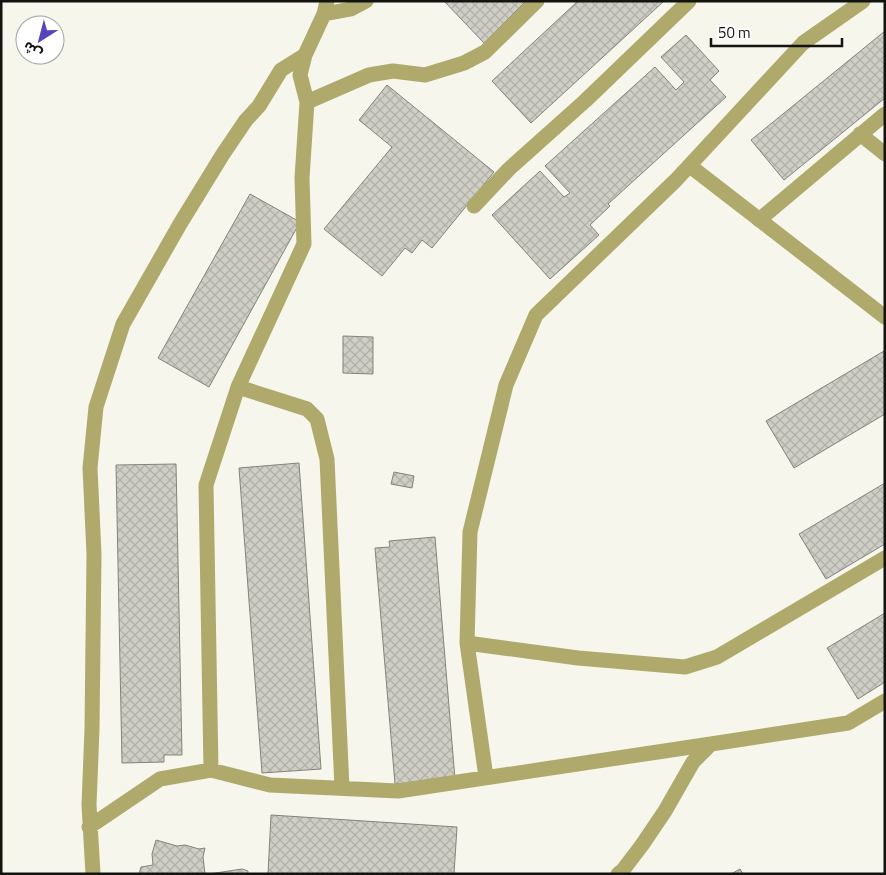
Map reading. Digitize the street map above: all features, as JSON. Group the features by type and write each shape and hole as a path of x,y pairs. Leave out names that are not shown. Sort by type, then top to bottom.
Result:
{"street":[{"path":"211,770 206,485 238,387 304,244 302,178 307,102 300,75 305,55 326,8 351,9 366,1"},
{"path":"307,102 369,75 393,71 425,75 464,63 485,52 537,1"},
{"path":"474,206 509,169 585,101 689,1"},
{"path":"486,777 467,643 470,532 506,386 536,315 690,166 803,43 863,1"},
{"path":"93,874 89,827 94,564 90,468 96,407 123,324 180,224 228,147 246,120 259,106 281,70 305,55"},
{"path":"759,220 885,114"},
{"path":"860,134 885,154"},
{"path":"690,166 885,317"},
{"path":"238,387 307,409 317,419 327,459 342,788"},
{"path":"467,643 578,658 685,667 717,657 885,558"},
{"path":"89,827 160,779 211,770 270,785 398,791 848,724 885,701"},
{"path":"618,874 642,845 693,762 711,744"}],"building":[{"path":"444,1 526,1 484,43"},
{"path":"578,1 664,1 531,123 492,81"},
{"path":"885,31 885,98 784,180 751,140"},
{"path":"686,35 719,71 710,80 726,97 608,204 610,206 590,225 599,235 550,279 492,215 540,171 564,197 570,193 545,166 655,67 676,90 684,82 661,57"},
{"path":"387,85 494,172 432,248 422,240 412,253 405,248 382,276 324,229 392,147 359,120"},
{"path":"250,194 300,222 209,387 158,358"},
{"path":"343,336 373,337 373,374 343,373"},
{"path":"884,351 885,414 794,468 766,421"},
{"path":"299,463 321,769 262,773 239,468"},
{"path":"176,464 182,755 164,755 164,762 122,763 116,465"},
{"path":"394,472 414,476 412,488 391,484"},
{"path":"885,483 885,544 826,579 799,534"},
{"path":"435,537 455,779 395,784 375,548 390,547 389,541"},
{"path":"885,613 885,682 858,699 827,648"},
{"path":"271,815 457,827 454,874 268,874"},
{"path":"156,840 177,846 185,845 199,849 205,848 203,857 205,874 139,874 141,867 153,865 152,854"},
{"path":"242,869 248,871 248,874 209,874"},
{"path":"740,869 743,874 731,874"}]}
